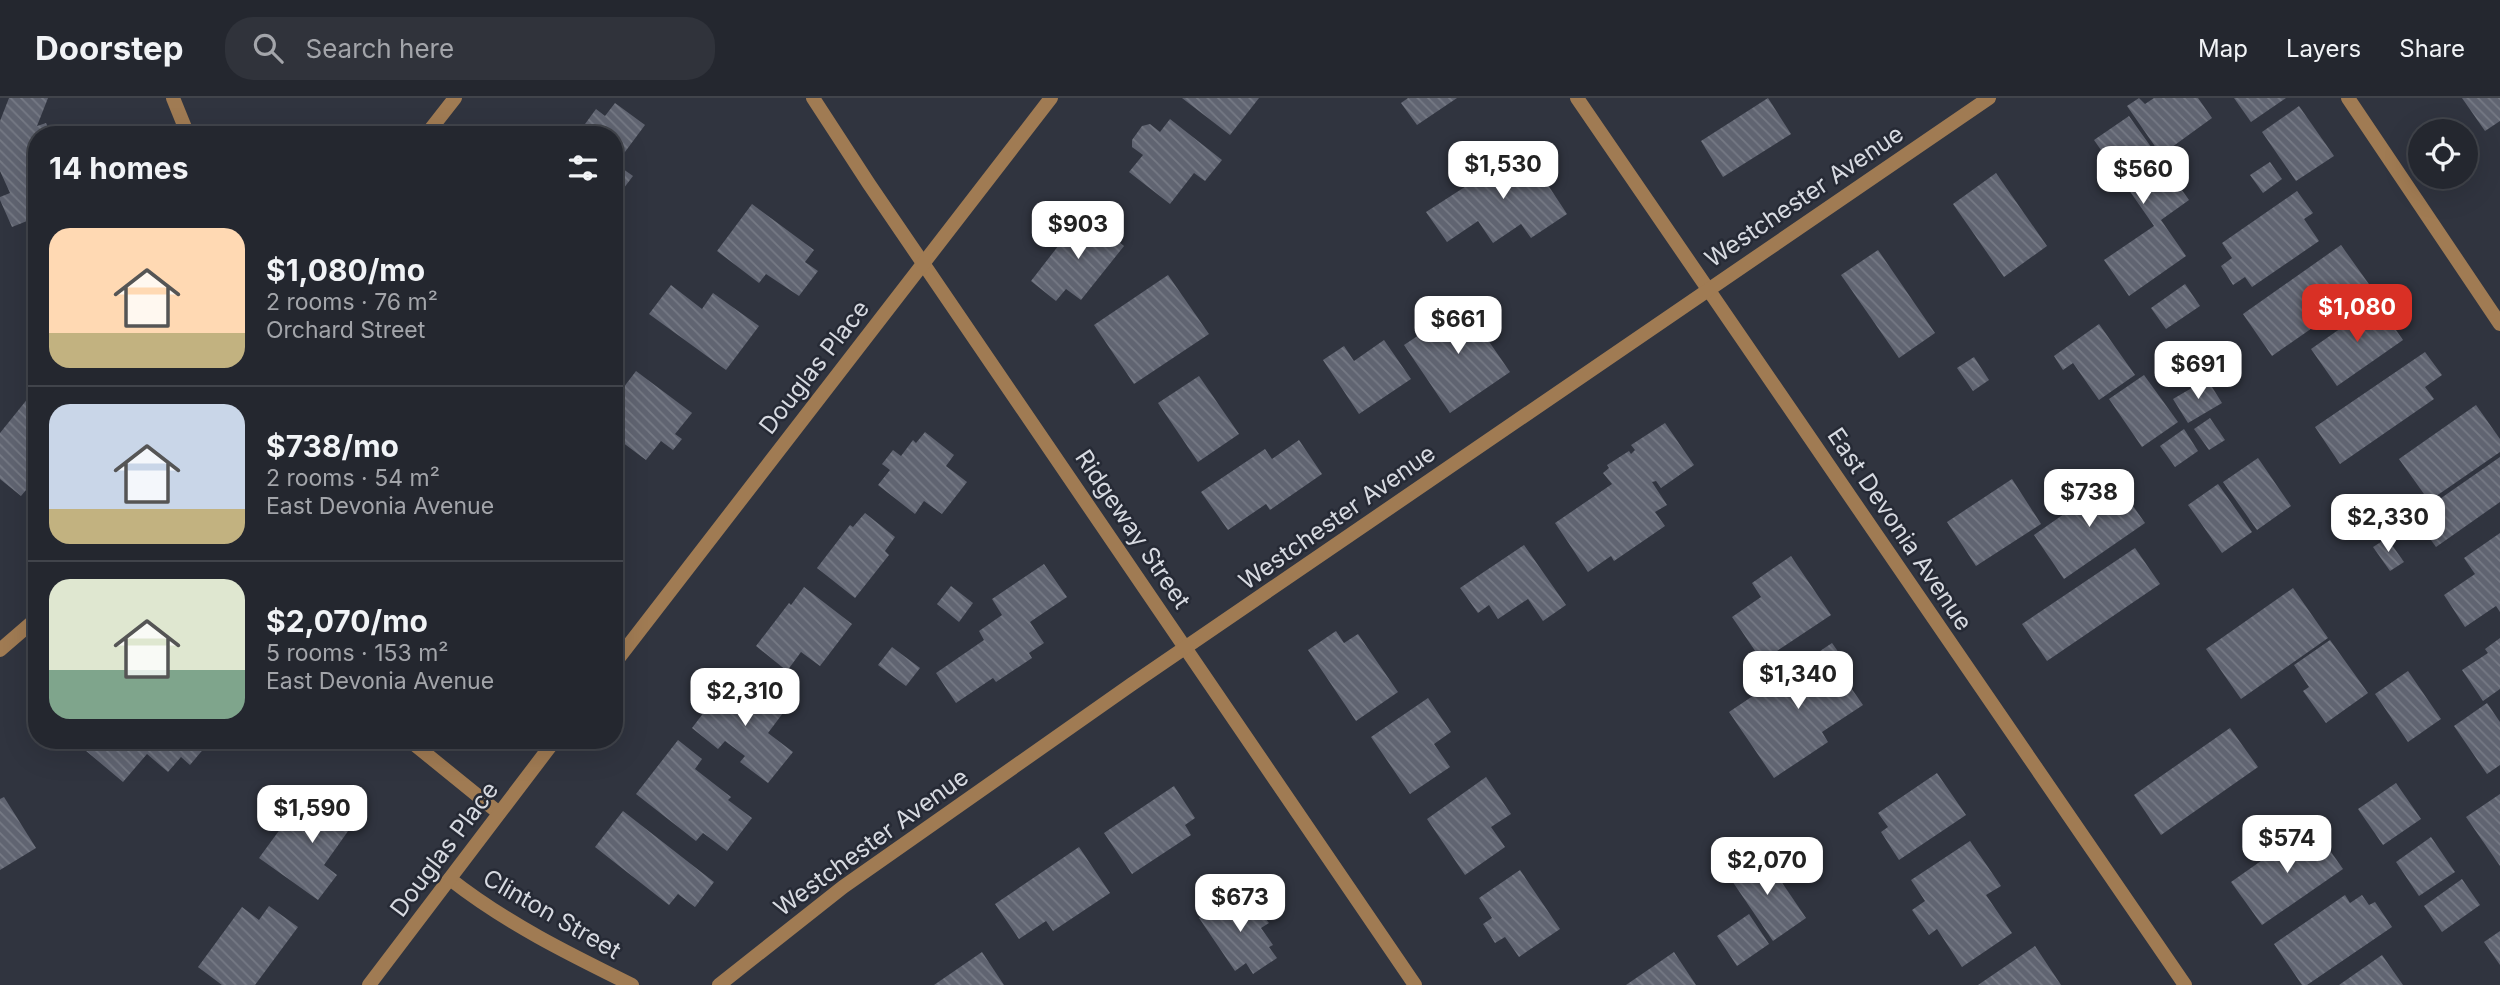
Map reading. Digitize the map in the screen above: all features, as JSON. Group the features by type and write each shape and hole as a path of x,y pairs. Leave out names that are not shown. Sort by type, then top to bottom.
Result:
{"street":[{"path":"173,98 184,126"},
{"path":"433,126 454,98"},
{"name":"Ridgeway Street","path":"813,98 1415,985"},
{"name":"Douglas Place","path":"623,652 1051,98"},
{"name":"East Devonia Avenue","path":"1577,98 2185,985"},
{"name":"Westchester Avenue","path":"719,985 843,887 1132,684 1989,98"},
{"path":"2348,98 2500,324"},
{"path":"0,650 28,626"},
{"path":"420,749 499,813"},
{"name":"Douglas Place","path":"369,985 548,749"},
{"name":"Clinton Street","path":"450,879 518,926 632,985"}],"building":[{"path":"9,98 48,98 37,126 28,126 28,221 12,227 0,200 0,197 10,193 0,171 0,121"},
{"path":"1182,98 1259,98 1230,135"},
{"path":"1408,98 1457,98 1417,125 1401,103"},
{"path":"1768,98 1791,134 1723,177 1701,141"},
{"path":"2139,98 2145,104 2154,98 2198,98 2212,118 2161,155 2127,106"},
{"path":"2234,98 2286,98 2251,122"},
{"path":"2462,98 2500,98 2500,121 2485,131"},
{"path":"615,103 645,125 623,155 623,126 584,126 596,109 605,116"},
{"path":"2299,106 2334,156 2296,181 2262,132"},
{"path":"2129,116 2189,200 2161,220 2186,256 2129,296 2104,260 2154,226 2094,140"},
{"path":"1170,119 1222,160 1205,181 1194,173 1170,204 1129,172 1143,155 1132,147 1132,140 1142,126 1150,124 1160,132"},
{"path":"1536,144 1554,172 1544,179 1567,214 1531,238 1521,224 1493,243 1478,221 1447,242 1426,212 1474,181 1476,184"},
{"path":"2270,162 2282,179 2263,193 2250,175"},
{"path":"623,169 633,176 623,189"},
{"path":"1996,173 2047,246 2004,277 1953,204"},
{"path":"2297,191 2313,213 2304,219 2319,241 2252,287 2245,277 2233,285 2221,266 2232,258 2222,243"},
{"path":"752,204 814,250 805,262 818,271 799,296 766,274 759,283 717,251"},
{"path":"1083,214 1124,246 1081,300 1066,289 1056,301 1031,281"},
{"path":"2341,245 2371,287 2272,356 2243,314"},
{"path":"1878,250 1935,333 1899,358 1841,275"},
{"path":"1168,275 1209,334 1134,384 1094,325"},
{"path":"2185,284 2200,306 2166,329 2151,308"},
{"path":"671,285 702,309 713,293 759,326 726,370 649,314"},
{"path":"1476,297 1493,321 1481,330 1510,372 1450,413 1404,345"},
{"path":"2377,303 2403,340 2337,386 2311,349"},
{"path":"2099,324 2135,375 2099,400 2073,363 2063,370 2054,356"},
{"path":"1384,340 1411,379 1359,414 1323,360 1344,346 1354,361"},
{"path":"2425,352 2442,375 2425,387 2434,399 2340,464 2315,427"},
{"path":"1974,357 1989,380 1973,391 1957,368"},
{"path":"636,371 692,413 675,434 682,439 673,450 661,441 646,460 623,443 623,388"},
{"path":"2144,375 2178,422 2142,447 2109,399"},
{"path":"1199,376 1239,434 1198,462 1158,403"},
{"path":"2207,379 2222,403 2188,423 2173,399"},
{"path":"28,398 28,488 21,496 0,479 0,433"},
{"path":"2476,405 2500,439 2500,452 2429,501 2399,459"},
{"path":"2210,418 2225,440 2209,450 2194,429"},
{"path":"1665,423 1694,465 1661,488 1656,481 1652,482 1667,505 1655,512 1665,526 1614,561 1611,556 1588,572 1555,523 1612,484 1603,473 1609,468 1607,465 1629,451 1631,454 1635,450 1631,445"},
{"path":"2184,429 2198,451 2175,467 2160,446"},
{"path":"925,432 954,455 946,466 967,482 942,514 924,501 915,514 878,485 890,470 882,464 893,450 901,456 913,440 916,443"},
{"path":"1299,440 1322,474 1270,510 1266,504 1228,530 1201,492 1265,449 1272,459"},
{"path":"2500,457 2500,502 2436,547 2414,517"},
{"path":"2258,458 2291,506 2257,530 2223,482"},
{"path":"2012,479 2041,524 1976,566 1947,522"},
{"path":"2114,479 2145,523 2064,579 2034,535"},
{"path":"2218,484 2252,532 2222,553 2188,505"},
{"path":"865,513 895,537 885,551 889,555 855,598 817,568 850,525 853,527"},
{"path":"2500,533 2500,612 2496,606 2465,627 2444,595 2475,574 2464,558"},
{"path":"2387,538 2404,562 2390,571 2373,547"},
{"path":"1524,545 1566,605 1543,621 1528,599 1498,619 1489,605 1478,613 1460,588"},
{"path":"2135,548 2160,584 2047,661 2022,624"},
{"path":"1791,556 1831,615 1762,661 1732,617 1761,597 1752,583"},
{"path":"1044,564 1067,597 1030,622 1044,643 1029,653 1032,658 996,682 993,678 956,703 936,673 984,640 979,631 1002,615 992,599"},
{"path":"951,586 973,603 959,622 937,604"},
{"path":"804,587 852,624 820,666 801,652 787,671 756,646"},
{"path":"2293,588 2328,638 2241,699 2206,649"},
{"path":"1336,631 1344,643 1358,634 1398,692 1356,721 1308,650"},
{"path":"2500,638 2500,689 2483,701 2462,670 2488,653 2485,649"},
{"path":"2330,640 2368,693 2326,723 2303,691 2309,687 2294,665"},
{"path":"1832,643 1851,670 1842,675 1863,705 1822,732 1828,742 1774,778 1729,712"},
{"path":"892,647 920,668 906,686 878,665"},
{"path":"2408,671 2441,719 2408,742 2375,694"},
{"path":"733,674 783,713 768,733 793,752 768,783 740,762 745,756 725,741 718,749 692,728"},
{"path":"1428,698 1451,732 1434,744 1450,767 1410,794 1371,737"},
{"path":"2487,703 2500,722 2500,765 2487,774 2454,726"},
{"path":"2230,728 2258,767 2161,835 2134,795"},
{"path":"678,740 702,759 695,769 731,797 728,800 752,818 727,851 703,833 696,841 636,794"},
{"path":"84,749 203,749 190,765 181,757 168,772 147,754 123,782"},
{"path":"1937,773 1966,815 1899,860 1881,832 1888,827 1878,813"},
{"path":"1486,777 1511,814 1491,827 1505,847 1465,875 1427,819"},
{"path":"2396,783 2421,819 2383,845 2358,809"},
{"path":"1174,786 1195,818 1185,825 1191,835 1132,874 1104,833"},
{"path":"335,789 363,810 324,865 337,875 318,900 259,858 289,817 306,830"},
{"path":"2500,794 2500,866 2466,817"},
{"path":"4,797 36,848 0,870 0,799"},
{"path":"623,811 714,882 695,907 678,894 669,905 595,847"},
{"path":"2312,825 2343,869 2262,925 2231,882"},
{"path":"2431,837 2455,872 2419,896 2396,862"},
{"path":"1970,841 2001,886 1986,895 2012,933 1962,967 1937,929 1929,935 1912,910 1925,901 1911,880"},
{"path":"1079,847 1110,893 1053,931 1046,921 1019,939 995,904"},
{"path":"1762,853 1806,918 1773,941 1728,875"},
{"path":"1520,870 1560,929 1519,957 1505,937 1495,943 1483,924 1492,918 1479,898"},
{"path":"2462,879 2480,905 2442,932 2424,906"},
{"path":"1237,893 1250,912 1257,907 1269,923 1261,928 1273,945 1269,947 1277,958 1253,974 1246,963 1235,971 1199,918"},
{"path":"2345,895 2350,903 2362,895 2369,905 2375,902 2392,927 2307,985 2302,985 2274,944"},
{"path":"269,906 298,927 255,985 222,985 198,967 242,907 259,920"},
{"path":"1749,914 1769,944 1737,966 1717,936"},
{"path":"2500,931 2500,965 2484,942"},
{"path":"2035,946 2061,985 1978,985"},
{"path":"982,952 1004,985 934,985"},
{"path":"1674,952 1696,985 1626,985"},
{"path":"2382,955 2403,985 2339,985"}]}
